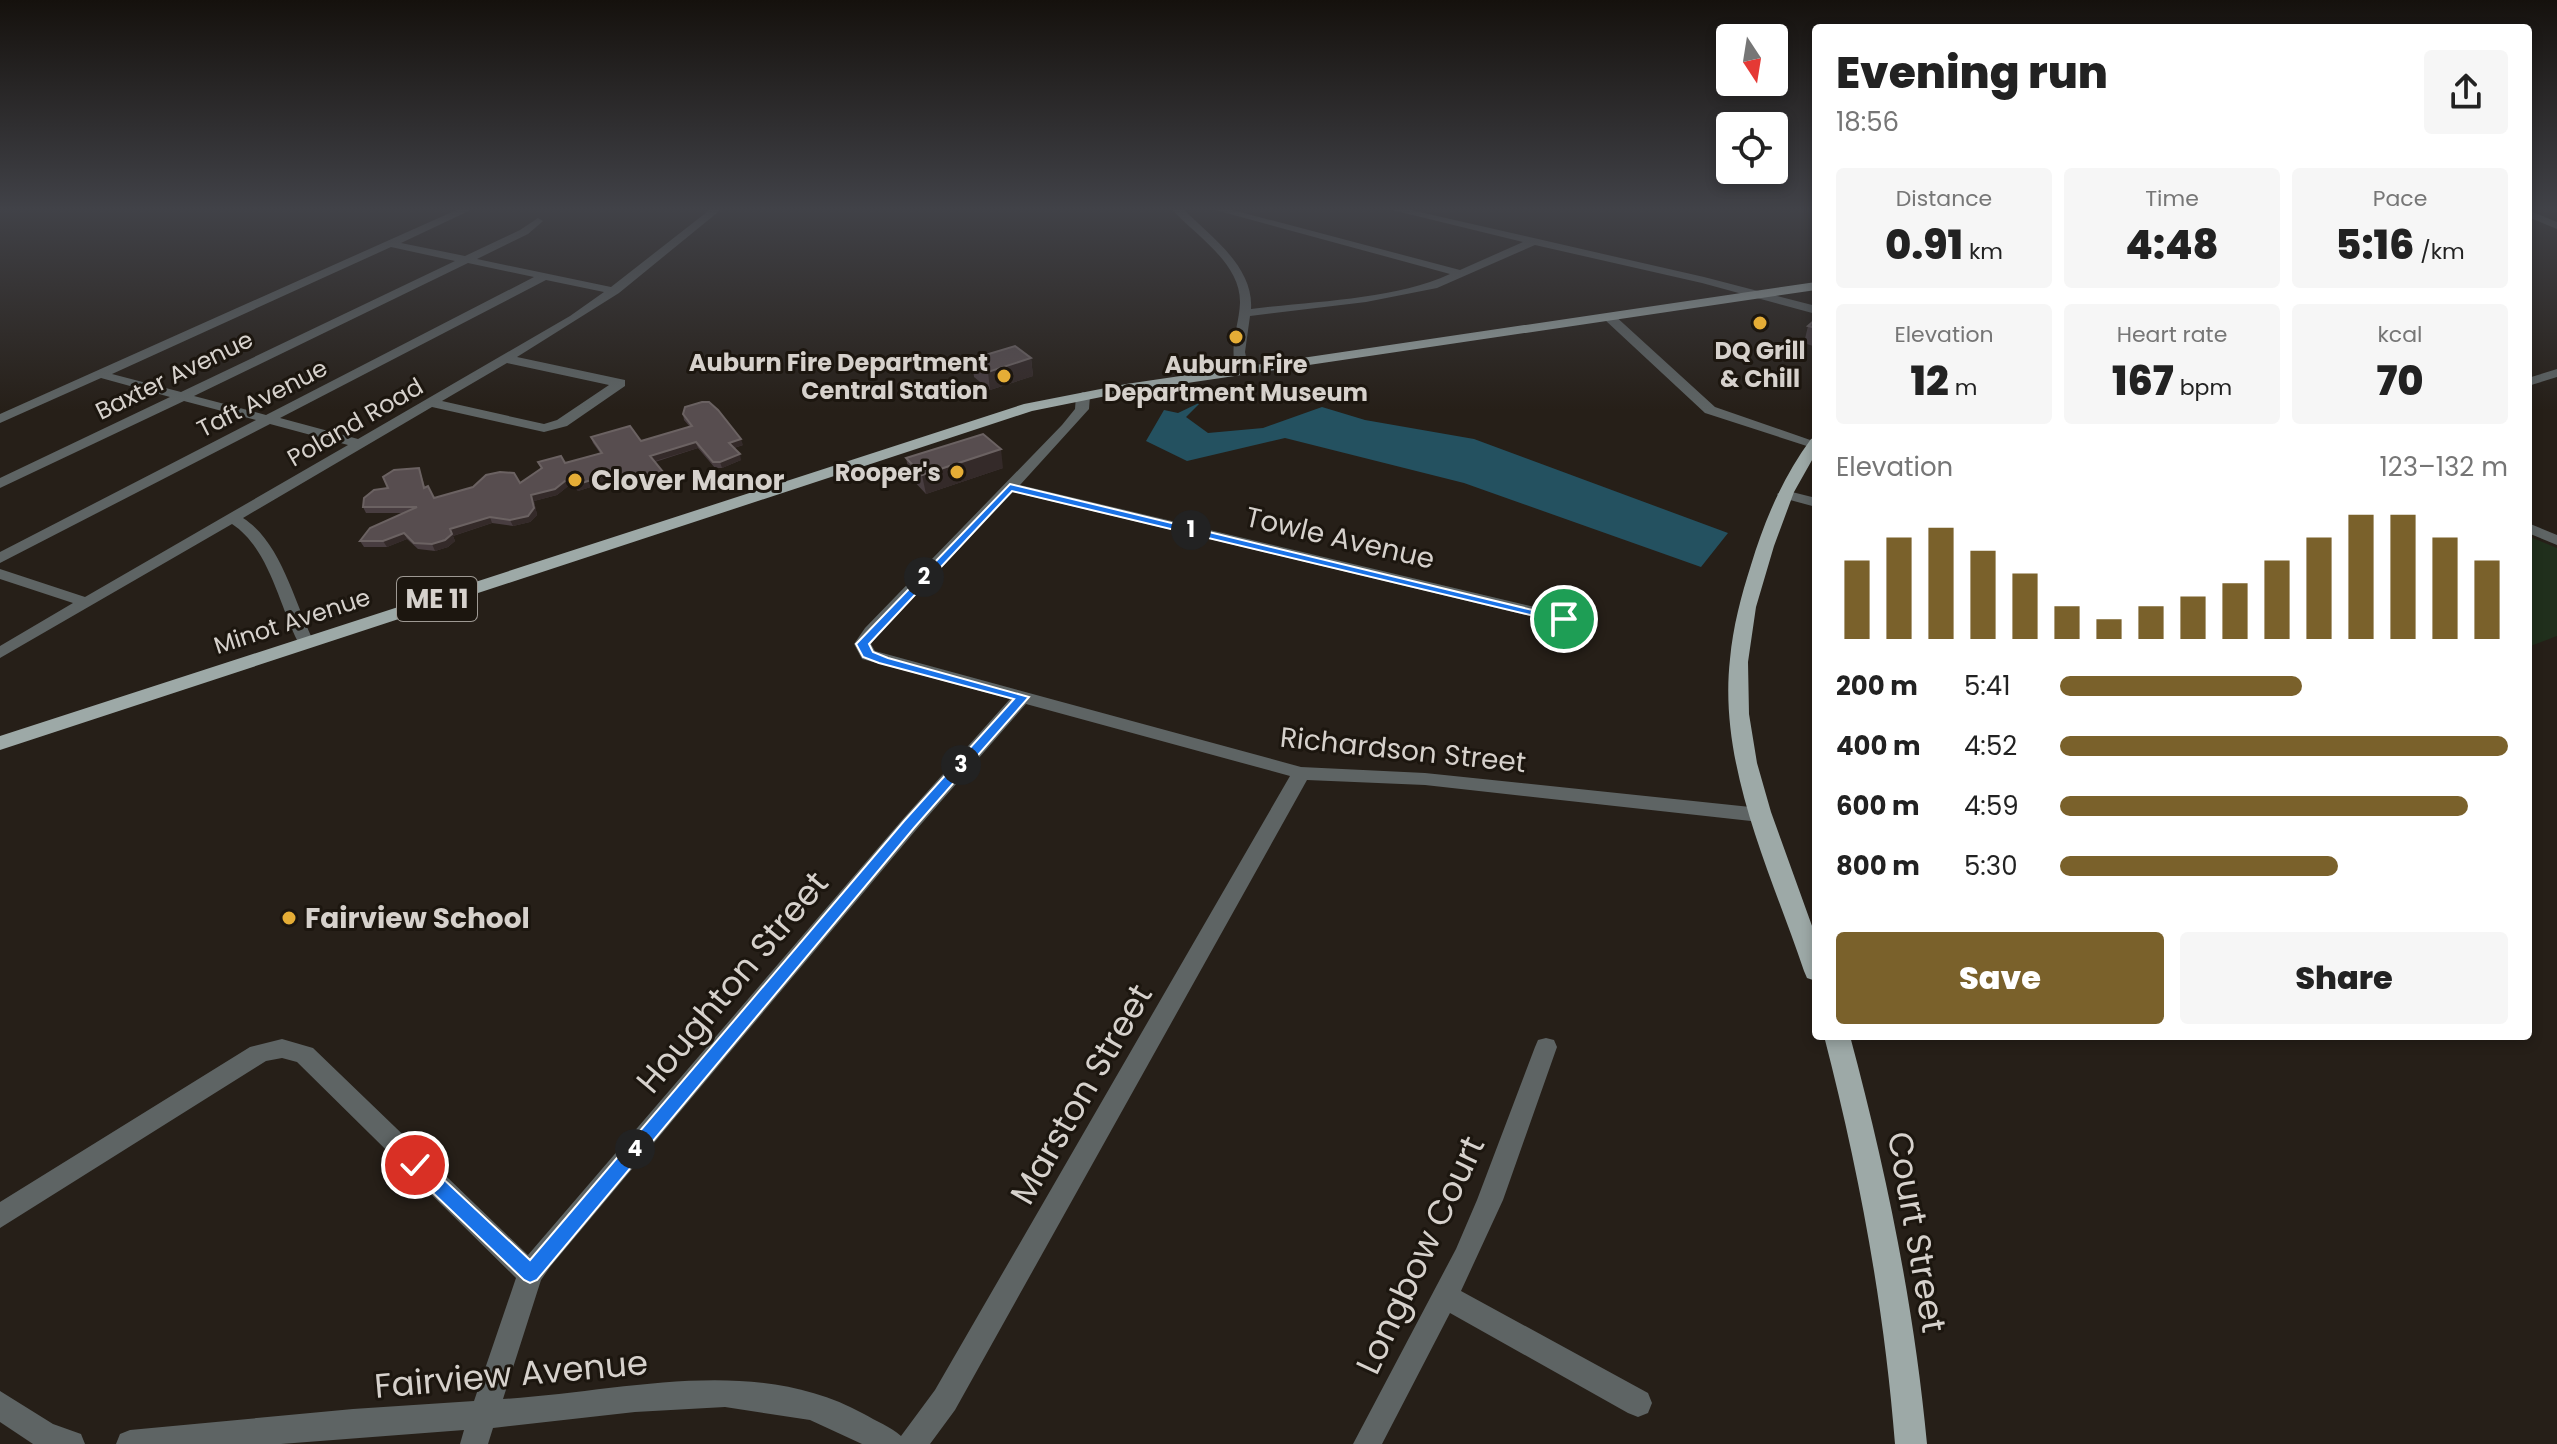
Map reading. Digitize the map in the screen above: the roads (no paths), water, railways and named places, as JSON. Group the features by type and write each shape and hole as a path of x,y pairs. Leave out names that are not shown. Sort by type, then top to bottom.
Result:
{"main road":[{"name":"Minot Avenue","path":"0,743 973,424 1083,396 1812,287"},
{"path":"1812,447 1784,494 1745,608 1740,644 1738,709 1741,741 1760,815 1812,960"},
{"name":"Court Street","path":"1838,1040 1880,1212 1901,1348 1911,1444"}],"street":[{"path":"0,419 321,275"},
{"name":"Baxter Avenue","path":"0,484 433,275"},
{"path":"542,275 615,291"},
{"name":"Poland Road","path":"0,653 506,359 615,291 634,275"},
{"path":"1237,275 1245,293 1245,313 1237,355 1243,371"},
{"path":"1245,313 1389,295 1433,286 1454,275"},
{"path":"1677,275 1812,309"},
{"name":"Taft Avenue","path":"0,558 545,276"},
{"path":"1609,317 1710,410 1812,443"},
{"path":"432,403 531,427 550,427 595,402 620,383 506,359"},
{"path":"2532,381 2557,373"},
{"path":"99,374 360,444"},
{"path":"1010,487 1080,413 1083,396"},
{"name":"Towle Avenue","path":"1010,487 1564,619"},
{"name":"Richardson Street","path":"1010,487 871,632 862,644 863,650 883,660 1301,773 1425,779 1760,815"},
{"path":"1784,494 1812,502"},
{"path":"233,518 244,522 259,542 306,642"},
{"path":"2532,530 2557,540"},
{"path":"0,574 88,603"},
{"name":"Houghton Street","path":"474,1444 530,1274 909,825 1022,697"},
{"name":"Marston Street","path":"912,1444 945,1400 977,1345 1301,773"},
{"path":"0,1216 231,1070 275,1048 291,1047 305,1055 530,1274"},
{"name":"Longbow Court","path":"1367,1444 1446,1297 1490,1200 1546,1047"},
{"path":"1446,1297 1638,1403"},
{"name":"Fairview Avenue","path":"130,1444 635,1398 725,1393 810,1406 843,1418 890,1444"},
{"path":"0,1405 46,1436 71,1444"}],"water":[{"path":"1201,402 1186,417 1208,433 1263,428 1322,407 1365,420 1474,439 1728,533 1701,567 1464,483 1285,438 1187,461 1146,441 1164,410 1178,413"}],"place":[{"name":"DQ Grill & Chill","path":"1760,323"},
{"name":"Auburn Fire Department Museum","path":"1236,337"},
{"name":"Auburn Fire Department Central Station","path":"1004,376"},
{"name":"Rooper's","path":"957,472"},
{"name":"Clover Manor","path":"575,480"},
{"name":"Fairview School","path":"289,918"}]}
